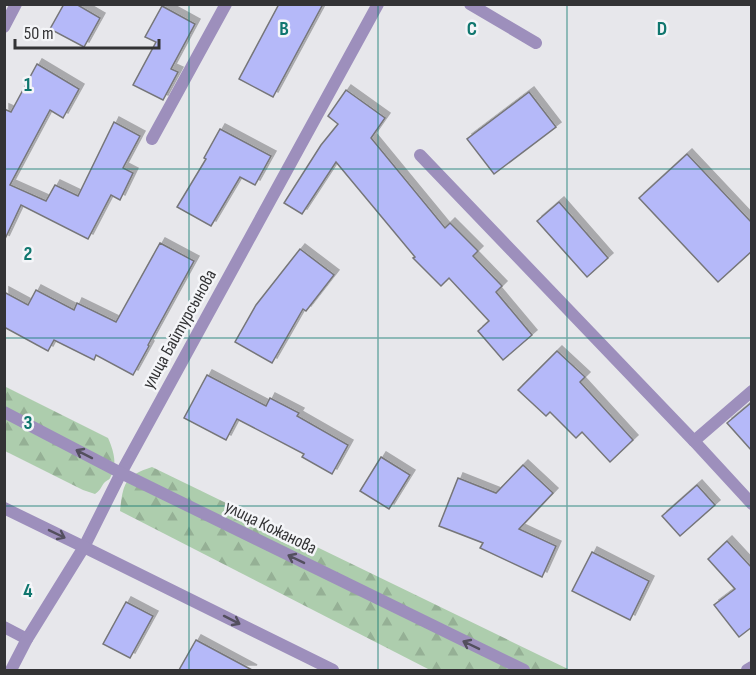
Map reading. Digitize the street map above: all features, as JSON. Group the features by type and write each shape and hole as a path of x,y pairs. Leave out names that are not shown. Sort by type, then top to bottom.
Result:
{"street":[{"path":"4,27 16,4"},
{"path":"152,139 226,4"},
{"name":"улица Байтурсынова","path":"11,670 27,639 84,547 121,473 378,4"},
{"path":"470,4 536,43"},
{"path":"420,155 752,504"},
{"path":"694,441 752,391"},
{"name":"улица Кожанова","path":"4,412 121,473 524,670"},
{"path":"4,508 333,670"},
{"path":"4,627 27,639"},
{"path":"747,670 752,667"}],"green space":[{"path":"4,386 108,438 113,452 114,467 110,479 97,493 83,490 5,451"},
{"path":"152,467 570,670 430,670 120,511 122,494 127,482 136,474"}],"building":[{"path":"64,4 76,4 100,18 84,47 50,29"},
{"path":"279,4 323,4 273,97 239,79"},
{"path":"162,6 195,24 171,69 178,72 163,100 133,85 156,42 145,37"},
{"path":"37,64 79,89 63,118 50,110 10,185 46,201 55,185 78,196 114,122 140,136 123,168 133,173 120,200 111,195 88,239 21,205 4,241 4,109 11,112"},
{"path":"346,90 385,118 371,138 445,228 450,223 478,251 473,256 502,286 496,292 532,335 503,360 478,331 489,321 449,278 441,286 413,258 415,257 336,162 302,214 284,203 321,145 338,124 328,116"},
{"path":"529,92 556,127 494,174 467,139"},
{"path":"220,129 271,156 255,185 240,177 211,226 177,207 206,159 204,158"},
{"path":"687,154 752,223 752,251 718,282 639,198"},
{"path":"559,202 608,258 587,277 537,221"},
{"path":"160,243 194,261 133,375 96,355 94,360 54,340 48,351 4,327 4,292 28,305 36,290 74,310 77,303 116,322"},
{"path":"300,249 334,275 306,311 303,309 272,363 235,342 256,305"},
{"path":"557,351 585,377 580,382 633,440 610,462 582,432 576,438 550,412 546,416 518,390"},
{"path":"207,375 266,406 270,398 299,413 297,416 348,445 332,474 302,457 304,454 237,419 226,440 184,418"},
{"path":"752,402 752,451 727,423"},
{"path":"381,457 410,475 389,509 360,491"},
{"path":"523,465 553,493 519,529 556,546 542,577 480,548 483,543 439,526 458,478 496,493"},
{"path":"697,485 715,505 680,536 662,516"},
{"path":"727,541 752,568 752,627 739,637 714,605 735,589 708,559"},
{"path":"592,552 649,581 630,620 572,591"},
{"path":"126,602 153,616 130,658 103,644"},
{"path":"196,640 252,670 179,670"}]}
